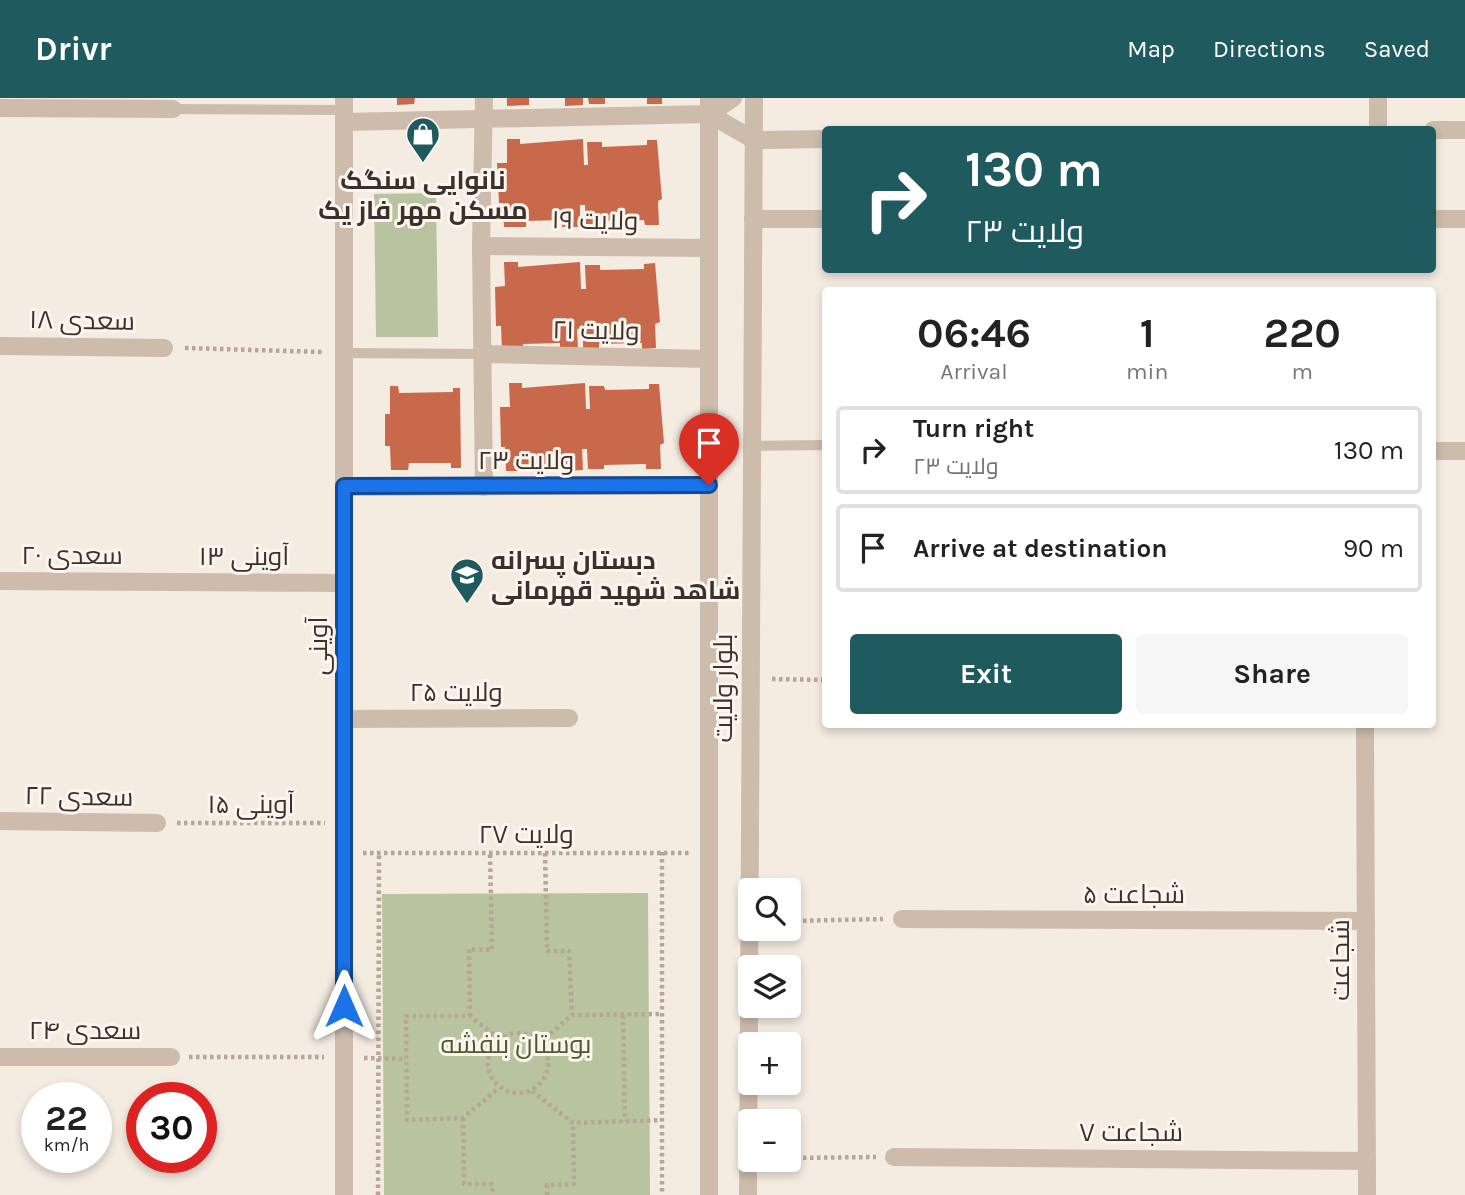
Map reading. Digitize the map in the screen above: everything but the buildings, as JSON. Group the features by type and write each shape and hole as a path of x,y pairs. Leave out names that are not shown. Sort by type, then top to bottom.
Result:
{"street":[{"path":"484,98 481,246 484,486"},
{"path":"344,110 484,119 709,106 733,98"},
{"name":"بلوار ولایت","path":"748,1195 754,98"},
{"path":"1378,98 1378,126"},
{"path":"709,106 754,139 822,139"},
{"name":"بلوار ولایت","path":"709,106 709,1195"},
{"path":"0,108 173,109"},
{"name":"آوینی","path":"344,110 344,1195"},
{"path":"1436,130 1465,130"},
{"path":"753,219 822,219"},
{"path":"1436,219 1465,219"},
{"name":"ولایت ۱۹","path":"481,246 709,248"},
{"name":"سعدی ۱۸","path":"0,346 164,348"},
{"name":"ولایت ۲۱","path":"483,354 709,359"},
{"path":"1436,451 1465,451"},
{"name":"ولایت ۲۳","path":"344,486 709,485"},
{"name":"سعدی ۲۰","path":"0,581 145,582"},
{"name":"آوینی ۱۳","path":"145,582 344,583"},
{"name":"ولایت ۲۵","path":"344,719 569,719"},
{"name":"شجاعت","path":"1365,728 1367,1195"},
{"name":"سعدی ۲۲","path":"0,821 157,823"},
{"name":"شجاعت ۵","path":"902,919 1366,921"},
{"name":"سعدی ۲۴","path":"0,1057 171,1056"},
{"name":"شجاعت ۷","path":"894,1157 1367,1161"}],"lane":[{"path":"173,109 344,110"},
{"path":"345,353 483,354"},
{"path":"751,446 822,446"}],"path":[{"path":"164,348 345,353"},
{"path":"750,678 822,680"},
{"name":"آوینی ۱۵","path":"157,823 344,823"},
{"path":"662,852 662,1195"},
{"name":"ولایت ۲۷","path":"344,853 709,853"},
{"path":"377,1195 379,853"},
{"path":"470,1016 469,949 492,950 490,853"},
{"path":"545,853 547,951 569,951 572,1015"},
{"path":"801,921 902,919"},
{"path":"540,1043 572,1015 662,1014"},
{"path":"623,1015 625,1121"},
{"path":"499,1039 470,1016 406,1016 407,1120 463,1118 499,1088"},
{"path":"520,1033 540,1043 548,1063 540,1084 531,1091 521,1093 499,1088 492,1079 488,1058 499,1039 520,1033"},
{"path":"171,1056 406,1059"},
{"path":"531,1091 573,1123 662,1120"},
{"path":"463,1118 464,1184 492,1184 493,1195"},
{"path":"547,1195 547,1185 574,1184 573,1123"},
{"path":"801,1158 894,1157"}],"green space":[{"path":"436,193 438,337 376,337 374,194"},
{"name":"بوستان بنفشه","path":"648,893 650,1195 384,1195 382,894"}],"place":[{"name":"نانوایی سنگک مسکن مهر فاز یک","path":"423,164"},
{"name":"دبستان پسرانه شاهد شهید قهرمانی","path":"467,605"}],"route":[{"path":"344,1006 344,486 709,485"}]}
